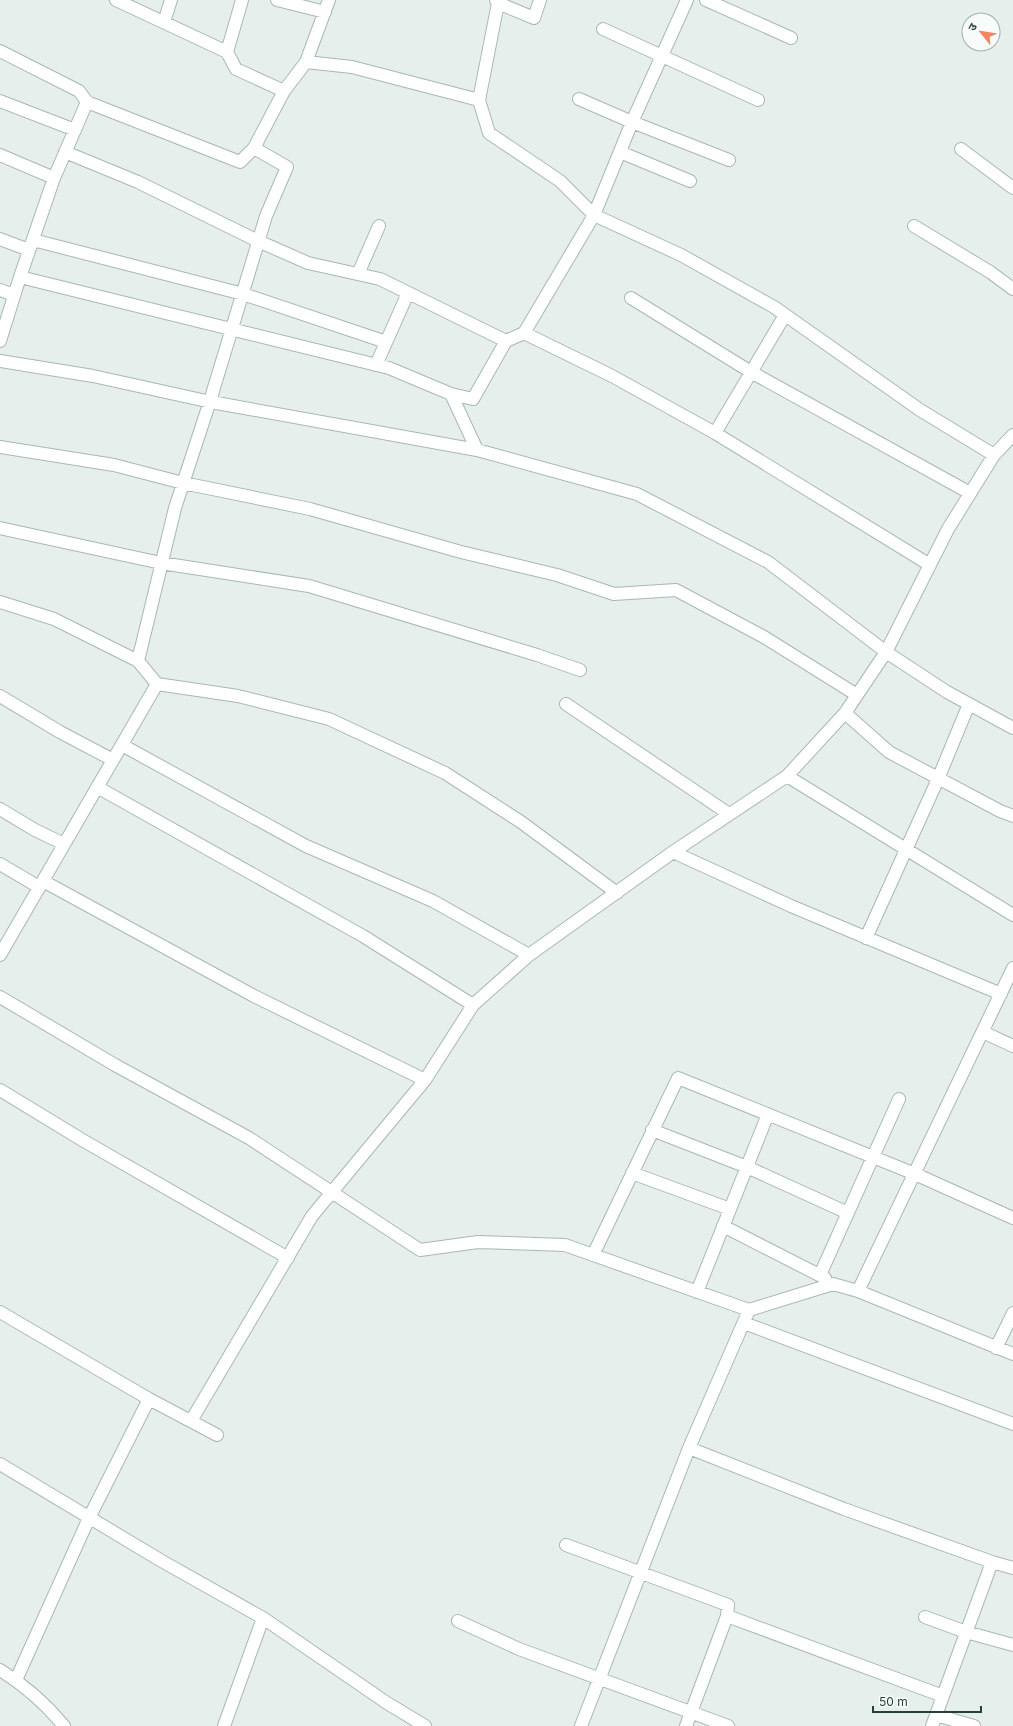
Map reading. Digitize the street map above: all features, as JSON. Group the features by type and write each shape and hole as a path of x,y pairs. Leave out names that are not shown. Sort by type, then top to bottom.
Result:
{"street":[{"path":"116,0 227,52 236,69 284,91"},
{"path":"164,22 171,0"},
{"path":"227,52 242,0"},
{"path":"277,0 325,12"},
{"path":"0,51 79,91 87,102 240,162 254,148 284,91 306,62 329,0"},
{"path":"540,0 534,18 497,2 479,100 490,133 560,181 594,215 681,255 774,307 920,410 994,455"},
{"path":"20,277 389,368 451,394 474,399 506,341 524,333 594,215 632,122 687,0"},
{"path":"706,0 791,38"},
{"path":"603,29 758,100"},
{"path":"306,62 352,67 479,100"},
{"path":"579,99 632,122 729,160"},
{"path":"0,100 75,130"},
{"path":"0,341 54,178 87,102"},
{"path":"138,661 175,508 210,402 266,216 287,167 254,148"},
{"path":"961,149 1013,188"},
{"path":"66,152 138,182 258,241 308,263 380,279 506,341"},
{"path":"620,152 690,182"},
{"path":"0,155 54,178"},
{"path":"358,274 379,226"},
{"path":"914,226 990,272 1013,289"},
{"path":"0,239 243,294 386,342"},
{"path":"0,290 14,295"},
{"path":"376,365 408,293"},
{"path":"631,298 751,372 970,493"},
{"path":"714,433 785,315"},
{"path":"524,333 612,376 714,433 930,565"},
{"path":"1,363 93,376 210,402 477,450 637,494 768,562 886,652 948,692 1013,728"},
{"path":"451,394 477,450"},
{"path":"191,1421 312,1216 425,1080 473,1005 529,955 673,852 786,776 845,713 886,652 948,528 994,455 1013,436"},
{"path":"0,446 114,465 183,483 310,509 462,552 557,575 614,594 676,590 764,637 857,695"},
{"path":"0,528 161,563 309,586 537,655 580,670"},
{"path":"0,602 54,619 138,661 157,684 238,696 336,722 445,773 521,822 617,893"},
{"path":"0,955 157,684"},
{"path":"0,696 60,732 113,760"},
{"path":"566,704 729,814"},
{"path":"866,938 938,779 969,704"},
{"path":"845,713 889,752 1000,812 1013,816"},
{"path":"122,745 306,846 433,901 529,955"},
{"path":"786,776 1013,915"},
{"path":"97,788 363,936 473,1005"},
{"path":"0,809 35,830 64,844"},
{"path":"673,852 791,906 1001,994"},
{"path":"0,864 254,996 425,1080"},
{"path":"858,1291 1013,968"},
{"path":"0,997 115,1065 250,1138 420,1250 478,1242 565,1245 749,1310 833,1284"},
{"path":"983,1032 1013,1046"},
{"path":"593,1255 678,1078 915,1174 1013,1218"},
{"path":"0,1090 84,1141 288,1258"},
{"path":"820,1275 899,1099"},
{"path":"697,1292 768,1114"},
{"path":"652,1130 747,1167 848,1213"},
{"path":"632,1173 730,1210"},
{"path":"723,1226 820,1275 833,1284 858,1291 1013,1354"},
{"path":"581,1726 688,1448 749,1310"},
{"path":"0,1312 149,1399 216,1435"},
{"path":"996,1348 1013,1313"},
{"path":"744,1322 1013,1424"},
{"path":"16,1680 89,1518 149,1399"},
{"path":"688,1448 844,1509 992,1562 1013,1568"},
{"path":"0,1464 89,1518 263,1618 425,1726"},
{"path":"566,1545 728,1605 727,1616 686,1726"},
{"path":"974,1726 934,1720 992,1562"},
{"path":"727,1616 943,1696"},
{"path":"926,1617 966,1632 1013,1645"},
{"path":"224,1726 263,1618"},
{"path":"458,1621 519,1649 728,1726"},
{"path":"0,1670 16,1680 52,1712 64,1726"}]}
